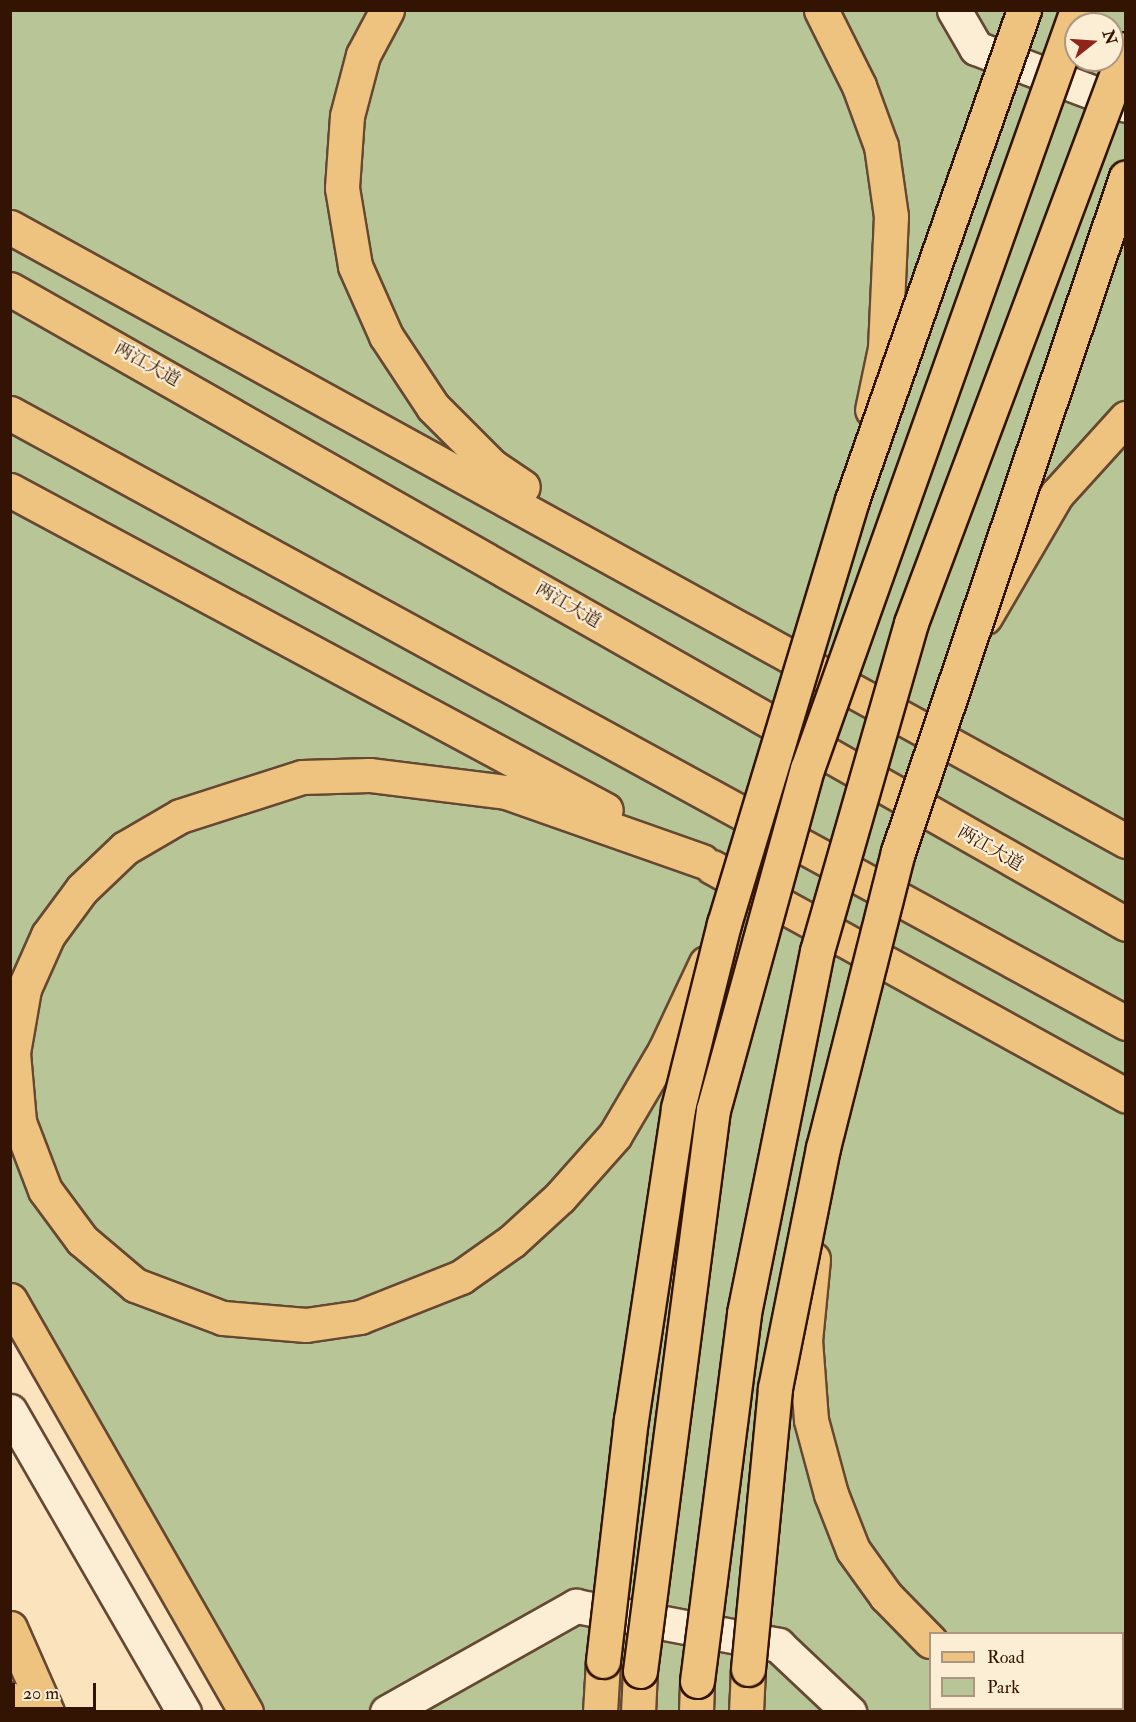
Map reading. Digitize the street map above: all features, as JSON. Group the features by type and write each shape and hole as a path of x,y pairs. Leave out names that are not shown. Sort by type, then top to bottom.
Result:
{"main road":[{"path":"387,10 363,55 347,116 342,188 356,266 386,336 433,407 492,466 663,582"},
{"path":"820,10 859,86 880,146 891,216 885,348 852,501"},
{"path":"600,1712 603,1661 631,1420 678,1108 724,924 852,501 1024,10"},
{"path":"638,1712 640,1671 713,1110 807,769 1077,10"},
{"path":"696,1696 744,1313 817,951 911,623 1125,49"},
{"path":"746,1712 748,1669 775,1388 823,1148 898,852 1125,177"},
{"path":"10,227 663,582 1125,841"},
{"name":"两江大道","path":"10,290 1125,924"},
{"path":"10,413 1125,1023"},
{"path":"963,655 1057,494 1125,418"},
{"path":"10,490 702,861 1125,1096"},
{"path":"979,758 1125,820"},
{"path":"702,861 506,792 369,775 302,777 180,816 125,848 82,889 48,935 24,989 13,1053 19,1122 45,1190 82,1240 135,1285 176,1305 223,1318 306,1325 360,1317 461,1277 512,1241 560,1197 615,1135 665,1050 724,924"},
{"path":"1033,1046 1125,1111"},
{"path":"823,1148 805,1340 811,1420 854,1550 886,1596 929,1640"},
{"path":"10,1300 246,1712"},
{"path":"10,1628 47,1712"},
{"path":"10,1699 16,1712"}],"street":[{"path":"954,10 976,48 1125,105"},
{"path":"10,1411 184,1712"},
{"path":"387,1712 576,1606 778,1645 849,1712"}],"green space":[{"path":"10,11 1125,11 1125,1711 246,1711 11,1300"}]}
